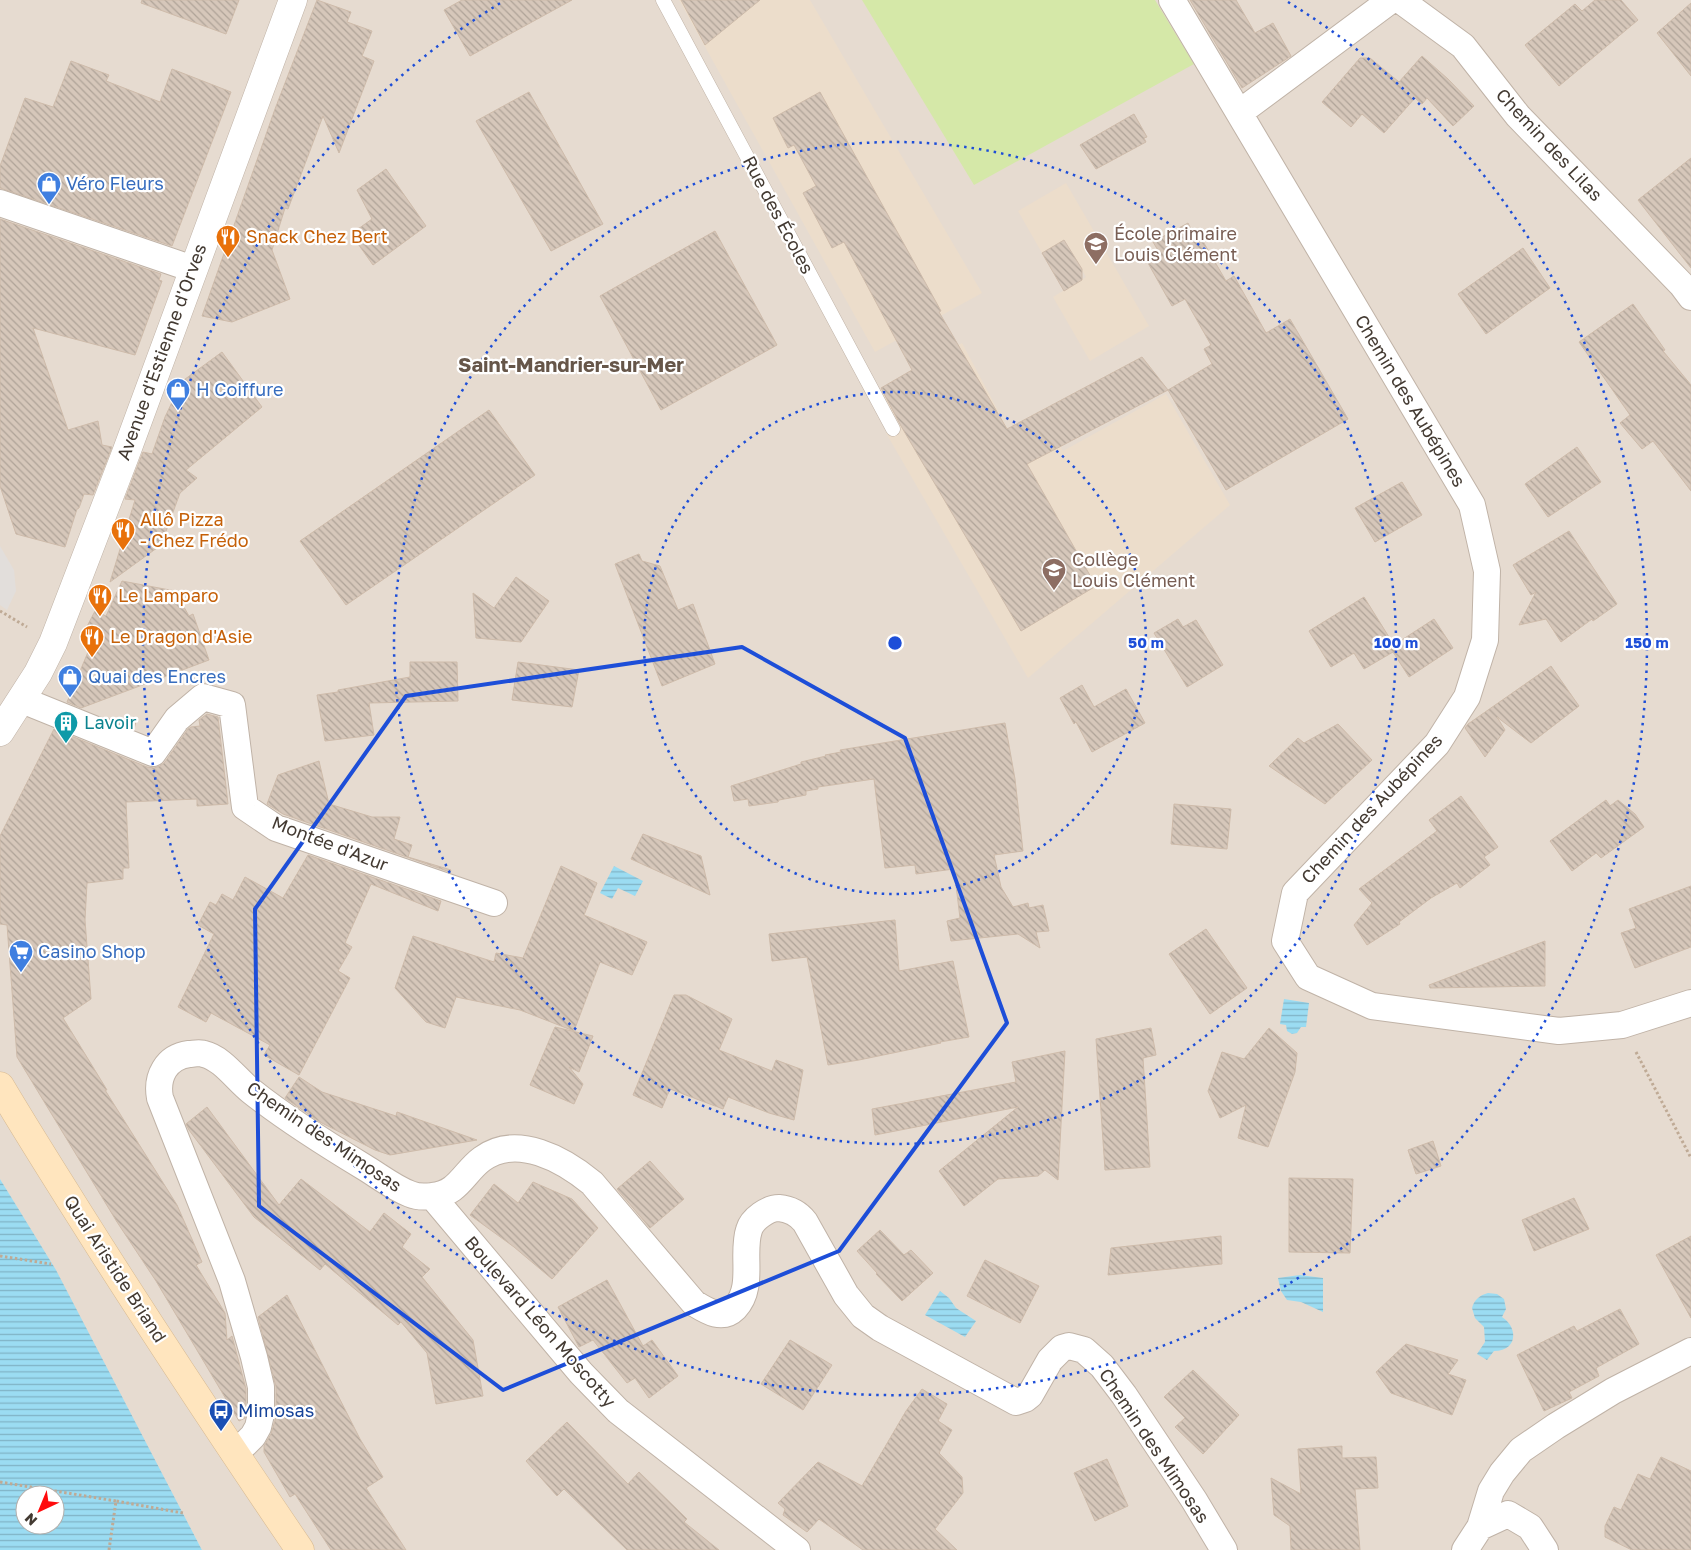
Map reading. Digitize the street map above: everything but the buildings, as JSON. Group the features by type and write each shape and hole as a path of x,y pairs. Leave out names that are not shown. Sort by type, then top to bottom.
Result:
{"main road":[{"name":"Quai Aristide Briand","path":"0,1086 127,1289 232,1451 300,1550"}],"street":[{"name":"Avenue d'Estienne d'Orves","path":"22,700 53,642 126,453 192,269 293,0"},
{"name":"Chemin des Aubépines","path":"1172,0 1472,505 1487,571 1484,640 1467,697 1436,744 1295,893 1285,940 1308,976 1372,1006 1559,1031 1622,1025 1691,1003"},
{"path":"1239,113 1391,0"},
{"name":"Chemin des Lilas","path":"1400,0 1464,46 1518,116 1682,285 1691,297"},
{"path":"0,203 192,269"},
{"name":"Montée d'Azur","path":"22,700 154,753 177,719 203,697 232,706 245,807 276,828 494,903"},
{"path":"0,732 22,700"},
{"name":"Chemin des Mimosas","path":"232,1451 245,1444 253,1436 258,1426 261,1414 261,1386 232,1280 160,1098 159,1080 168,1063 183,1055 204,1054 226,1067 249,1090 264,1101 355,1162 410,1195 424,1197 450,1191 483,1158 495,1152 512,1148 553,1157 572,1167 592,1182 694,1304 717,1315 732,1311 744,1296 747,1240 752,1223 773,1209 795,1212 805,1222 846,1295 863,1316 880,1328 1016,1402 1030,1395 1050,1360 1062,1348 1069,1346 1084,1350 1102,1366 1124,1395 1194,1500 1224,1550"},
{"name":"Boulevard Léon Moscotty","path":"432,1196 580,1373 618,1411 797,1550"},
{"path":"1465,1550 1480,1528 1491,1491 1502,1473 1522,1450 1556,1426 1613,1391 1691,1351"},
{"path":"1480,1528 1508,1514 1530,1527 1545,1550"}],"lane":[{"name":"Rue des Écoles","path":"663,0 894,430"}],"path":[{"path":"1622,1025 1691,1158"},
{"path":"0,1256 51,1264"},
{"path":"0,1482 183,1512"},
{"path":"109,1550 116,1501"}],"highlighted area":[{"path":"742,647 905,738 1007,1023 839,1251 503,1390 259,1206 255,909 406,696"}],"shaded area":[{"path":"0,0 1691,0 1691,1550 202,1550 51,1264 0,1179"},
{"path":"679,0 810,0 982,293 875,352"},
{"name":"École primaire Louis Clément","path":"1066,183 1149,326 1090,361 1053,297 1086,277 1065,240 1042,253 1018,211"},
{"name":"Collège Louis Clément","path":"962,343 1011,435 1042,416 1063,451 1166,394 1230,505 1028,678 886,433 900,425 879,389"},
{"path":"0,546 14,570 16,591 7,610 0,605"}],"green space":[{"path":"862,0 1155,0 1194,64 974,185"}],"water":[{"path":"614,866 643,881 635,896 618,888 612,899 600,893"},
{"path":"1284,999 1309,1003 1306,1027 1301,1027 1297,1033 1292,1034 1287,1031 1286,1025 1280,1024"},
{"path":"0,1179 56,1270 202,1550 0,1550"},
{"path":"1300,1275 1323,1278 1323,1312 1301,1302 1287,1300 1281,1291 1278,1278"},
{"path":"940,1291 949,1298 956,1308 976,1321 965,1337 925,1315"},
{"path":"1488,1293 1497,1294 1504,1299 1506,1309 1502,1317 1511,1327 1513,1338 1507,1347 1494,1351 1487,1360 1477,1354 1485,1342 1484,1327 1475,1318 1472,1308 1478,1298"}],"place":[{"name":"Véro Fleurs","path":"49,205"},
{"name":"Snack Chez Bert","path":"228,258"},
{"name":"École primaire Louis Clément","path":"1096,265"},
{"name":"H Coiffure","path":"178,411"},
{"name":"Allô Pizza - Chez Frédo","path":"123,551"},
{"name":"Collège Louis Clément","path":"1054,591"},
{"name":"Le Lamparo","path":"100,617"},
{"name":"Le Dragon d'Asie","path":"92,658"},
{"name":"Quai des Encres","path":"70,698"},
{"name":"Lavoir","path":"66,744"},
{"name":"Casino Shop","path":"21,973"},
{"name":"Mimosas","path":"221,1432"}],"district":[{"name":"Saint-Mandrier-sur-Mer","path":"571,365"}]}
